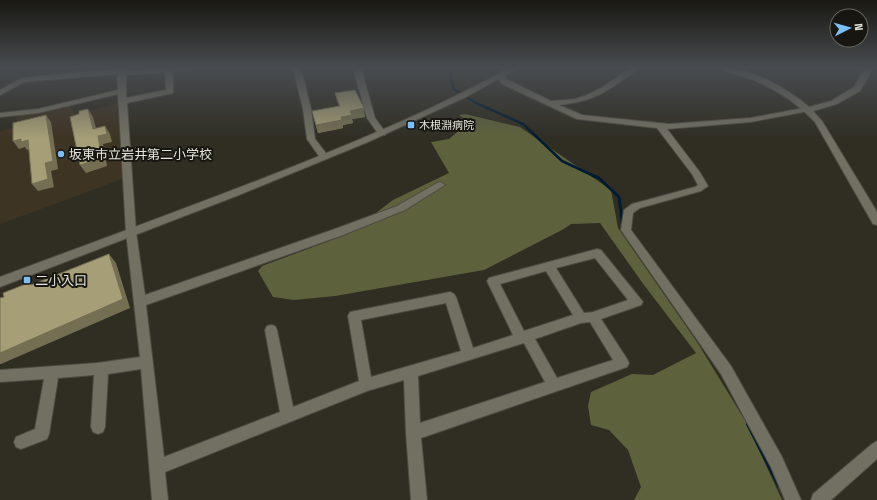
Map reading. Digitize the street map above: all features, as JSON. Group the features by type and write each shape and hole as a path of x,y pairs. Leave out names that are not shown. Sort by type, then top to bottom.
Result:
{"street":[{"path":"122,91 131,232 147,362 160,500"},
{"path":"0,115 38,111 122,96 167,91"},
{"path":"303,91 307,109 311,139 324,157"},
{"path":"364,91 371,118 382,133"},
{"path":"0,282 324,157 382,133 468,91"},
{"path":"524,91 580,117 669,127 750,120 809,109 826,105 850,95 854,91"},
{"path":"550,104 572,102 590,97 599,91"},
{"path":"783,91 809,109 818,121 877,221"},
{"path":"660,126 696,174 703,186 698,189 636,206 628,212 626,230 726,370 777,462 793,500"},
{"path":"140,302 339,232 401,208 440,185"},
{"path":"156,468 366,385 469,355 524,337 637,302 597,253 493,281 524,337 554,386"},
{"path":"413,433 622,363 549,266"},
{"path":"366,385 354,316 450,297 469,355"},
{"path":"270,330 288,416"},
{"path":"0,376 101,369 147,362"},
{"path":"98,427 101,369"},
{"path":"411,372 413,433 420,500"},
{"path":"21,442 42,434 52,373"},
{"path":"819,500 877,449"}],"shaded area":[{"name":"坂東市立岩井第二小学校","path":"118,103 125,178 0,224 0,131 17,127 16,116 69,105 75,114"}],"green space":[{"path":"465,114 520,127 611,190 618,228 697,342 746,422 782,500 634,500 641,487 628,450 609,430 591,425 588,406 591,392 632,374 653,375 696,353 644,285 600,223 571,224 484,270 335,296 294,300 273,297 258,271 262,266 348,234 393,200 449,173 431,142 449,139 469,122 459,115"}],"building":[{"path":"356,91 364,108 350,111 352,115 341,117 342,120 316,125 312,111 340,106 335,93"},
{"path":"88,109 93,129 105,126 107,134 98,136 102,158 80,165 70,117 79,114 79,111"},
{"path":"46,115 53,161 45,163 48,179 32,184 28,140 21,142 21,139 13,141 13,123"},
{"path":"109,254 123,299 0,353 0,298 4,297 3,293 31,282 31,285"}],"waterway":[{"path":"458,91 476,103 523,124 562,161 594,176"},
{"path":"592,175 599,178 619,197 623,228"},
{"path":"748,424 779,485"}],"place":[{"name":"木根淵病院","path":"411,125"},
{"name":"坂東市立岩井第二小学校","path":"61,154"},
{"name":"二小入口","path":"27,280"}]}
